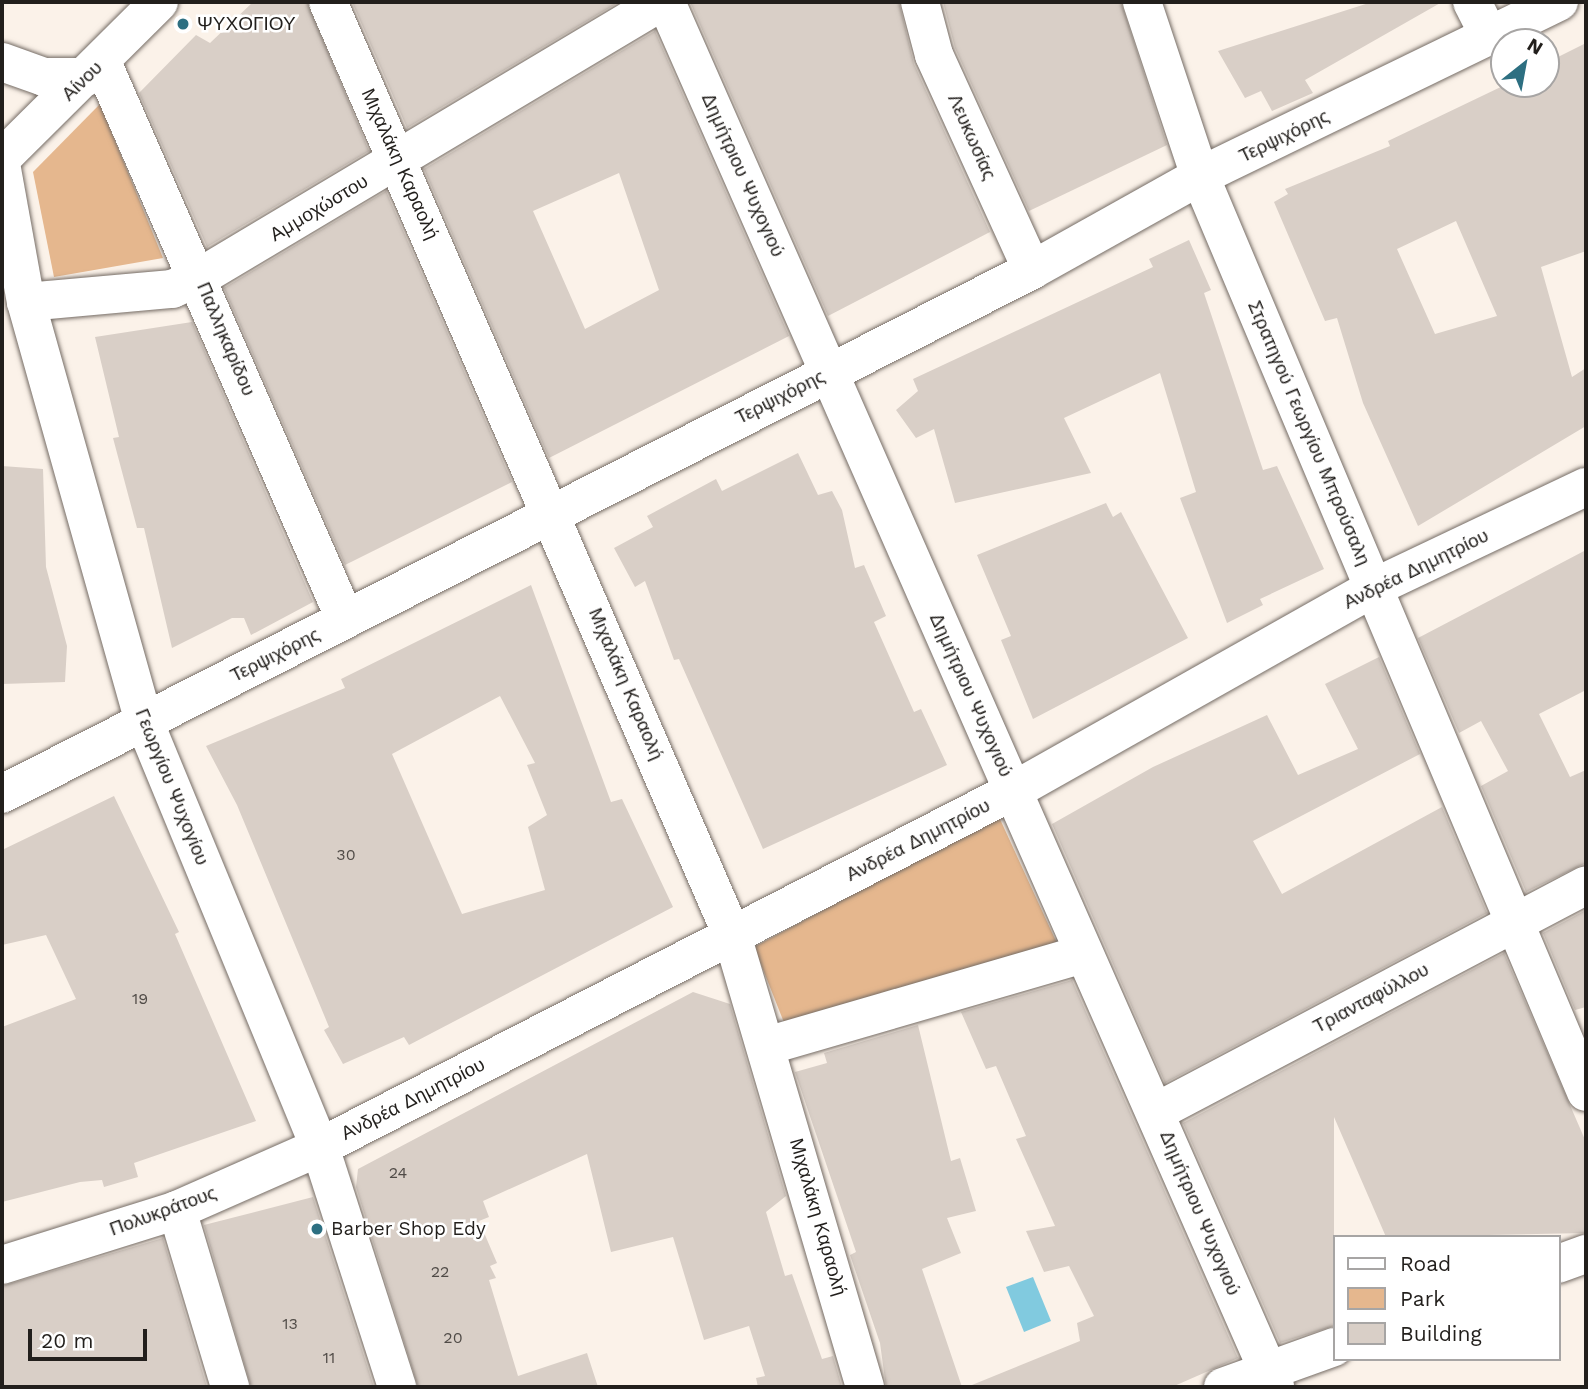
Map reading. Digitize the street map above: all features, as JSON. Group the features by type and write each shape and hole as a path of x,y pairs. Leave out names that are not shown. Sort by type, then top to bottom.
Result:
{"street":[{"name":"Αίνου","path":"2,158 159,2"},
{"name":"Μιχαλάκη Καραολή","path":"328,2 554,513 732,935 769,1045 865,1387"},
{"name":"Αμμοχώστου","path":"26,302 172,289 200,278 661,2"},
{"name":"Δημήτριου Ψυχογιού","path":"666,2 1272,1379"},
{"name":"Λευκωσίας","path":"920,2 934,55 1032,270"},
{"name":"Στρατηγού Γεωργίου Μπρούσαλη","path":"1142,2 1200,176 1586,1092"},
{"path":"1472,2 1490,37"},
{"name":"Τερψιχόρης","path":"1508,28 1559,2"},
{"name":"Τερψιχόρης","path":"7,788 144,722 1032,270 1200,176 1490,37"},
{"path":"2,62 44,77 94,69"},
{"name":"Παλληκαρίδου","path":"94,69 200,278 345,619"},
{"name":"Γεωργίου Ψυχογίου","path":"2,169 26,302 144,722 320,1147 397,1387"},
{"name":"Ανδρέα Δημητρίου","path":"320,1147 1013,791 1375,587 1586,487"},
{"name":"Τριανταφύλλου","path":"1156,1112 1586,885"},
{"path":"769,1045 1084,954"},
{"name":"Πολυκράτους","path":"2,1265 177,1210 320,1147"},
{"path":"177,1210 230,1387"},
{"path":"1560,1263 1586,1254"},
{"path":"1223,1387 1272,1379 1332,1348"}],"green space":[{"path":"100,104 163,258 54,277 33,172"},
{"path":"999,817 1061,952 787,1030 754,947"}],"water":[{"path":"1033,1277 1051,1321 1024,1332 1006,1287"}],"building":[{"path":"253,2 307,2 369,151 207,247 139,93 196,35 210,43"},
{"path":"352,2 619,2 407,128"},
{"path":"690,2 899,2 914,64 990,232 828,316"},
{"path":"943,2 1121,2 1167,145 1029,211 955,48"},
{"path":"1372,2 1442,2 1305,80 1313,93 1272,111 1261,91 1245,98 1218,51"},
{"path":"655,31 789,336 549,458 424,169","holes":["619,173 659,290 585,329 533,211"]},
{"path":"1586,43 1586,251 1541,267 1572,377 1586,368 1586,426 1418,526 1363,403 1337,318 1325,321 1274,202 1288,194 1285,189 1390,146 1388,141 1490,92 1490,98 1560,98 1560,56","holes":["1456,221 1497,316 1435,334 1397,249"]},
{"path":"386,191 512,482 345,565 224,288"},
{"path":"1189,240 1211,290 1204,293 1263,470 1277,466 1324,569 1260,599 1263,605 1227,623 1180,498 1196,492 1160,373 1064,418 1091,473 955,503 934,429 916,438 896,410 918,391 913,379 1153,267 1149,259"},
{"path":"192,322 313,602 251,635 244,618 232,618 172,648 144,528 137,528 113,438 119,437 95,337"},
{"path":"798,453 818,495 832,491 842,510 855,568 864,565 886,616 874,622 914,712 921,709 947,765 763,849 679,659 674,660 645,581 635,587 614,548 653,527 647,516 716,479 722,491"},
{"path":"2,466 43,469 46,567 67,646 65,682 2,684"},
{"path":"1106,503 1113,517 1121,512 1188,638 1033,719 1001,640 1011,636 977,555"},
{"path":"1586,550 1586,690 1539,714 1570,777 1586,770 1586,863 1526,892 1481,786 1508,771 1481,721 1459,733 1418,638"},
{"path":"531,585 611,802 622,799 673,907 409,1045 404,1037 343,1064 324,1030 329,1027 237,805 206,746 345,688 341,679","holes":["500,696 535,763 527,765 547,815 528,827 545,890 462,914 392,754"]},
{"path":"1379,657 1420,754 1253,841 1282,894 1442,807 1487,913 1165,1083 1052,824 1153,767 1267,715 1298,775 1358,749 1325,684"},
{"path":"114,796 179,932 175,934 256,1121 134,1163 138,1177 104,1187 102,1180 80,1182 2,1202 2,1027 76,999 46,935 2,945 2,850"},
{"path":"1586,910 1586,1007 1575,1010 1543,933"},
{"path":"1504,953 1586,1142 1586,1233 1385,1235 1334,1117 1332,1327 1280,1343 1183,1123"},
{"path":"1072,980 1238,1358 1172,1387 967,1387 1080,1341 1077,1323 1094,1316 1069,1266 1044,1272 1026,1231 1055,1226 1016,1139 1026,1136 996,1066 986,1069 961,1012"},
{"path":"693,992 730,1004 786,1196 766,1212 785,1276 792,1274 822,1359 833,1356 842,1387 758,1387 756,1378 765,1376 749,1326 704,1340 673,1237 611,1252 587,1154 483,1201 489,1217 479,1221 497,1263 490,1266 496,1278 489,1280 518,1376 587,1353 598,1387 418,1387 356,1187 358,1169"},
{"path":"918,1025 951,1161 960,1158 976,1211 947,1218 961,1253 922,1269 962,1387 886,1387 880,1343 850,1255 856,1252 795,1072 827,1063 824,1053"},
{"path":"313,1197 374,1387 251,1387 204,1225"},
{"path":"163,1238 207,1387 2,1387 2,1286"}],"place":[{"name":"ΨΥΧΟΓΙΟΥ","path":"183,24"},
{"name":"Barber Shop Edy","path":"317,1229"}]}
